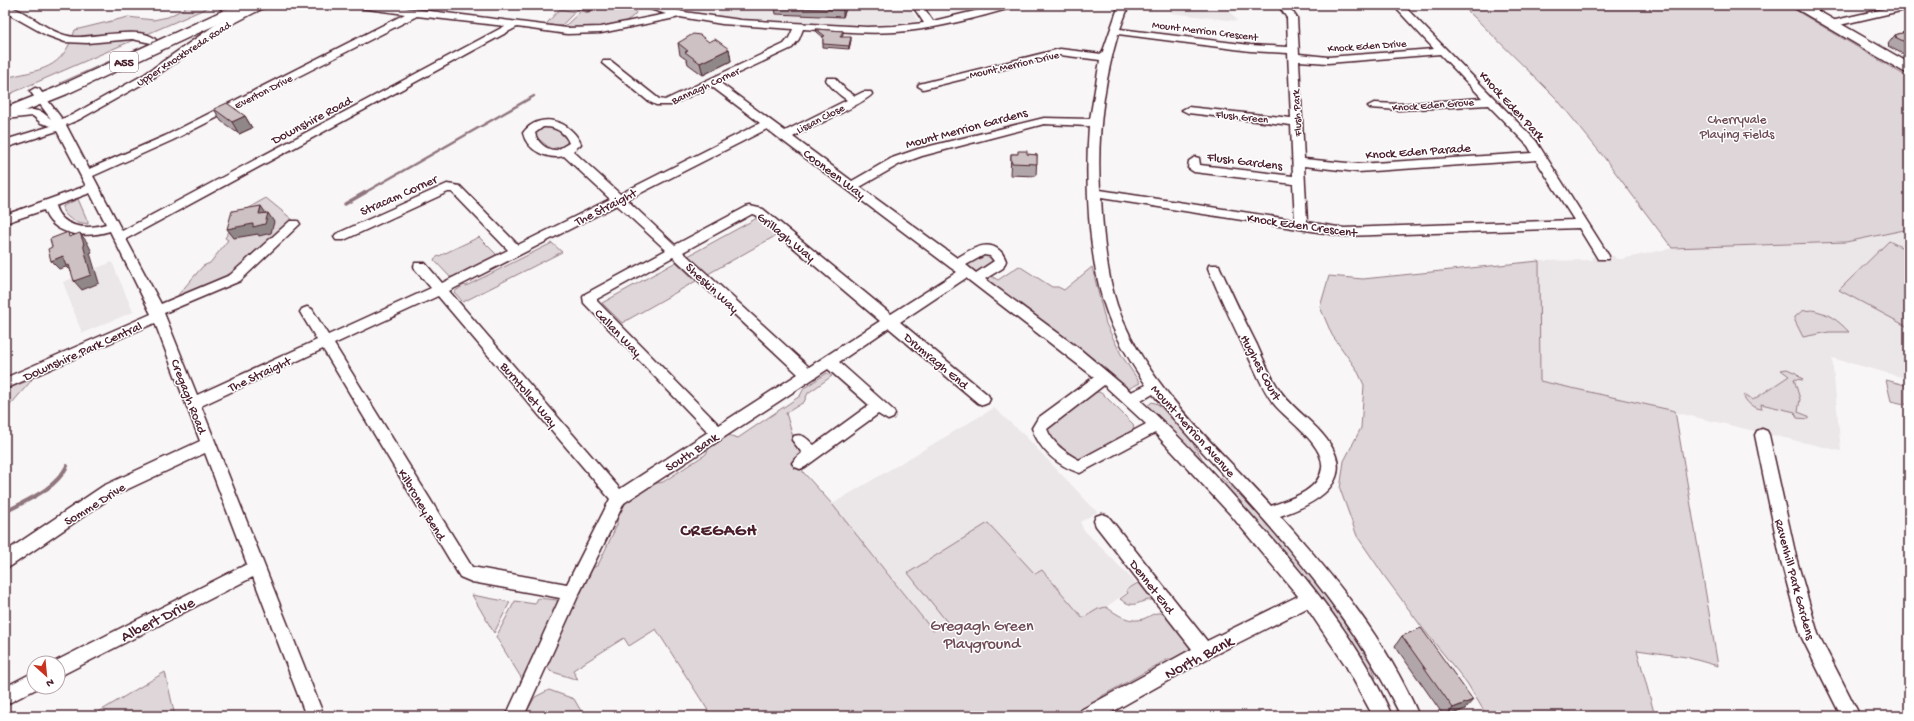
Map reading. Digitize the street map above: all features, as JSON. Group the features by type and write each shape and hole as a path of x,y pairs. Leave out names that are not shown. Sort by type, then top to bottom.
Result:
{"highway":[{"name":"Upper Knockbreda Road","path":"5,115 50,110 150,40 223,8 246,5"},
{"name":"Upper Knockbreda Road","path":"50,110 74,90 154,52 187,33 223,8"},
{"path":"5,108 29,99 50,110"},
{"name":"Upper Knockbreda Road","path":"5,103 50,110"}],"main road":[{"path":"1799,5 1907,66"}],"street":[{"name":"Upper Knockbreda Road","path":"5,144 50,110 82,114 126,90 165,66 219,27 264,5"},
{"path":"360,5 396,8 416,14 516,24 566,31 588,31 620,27 679,14"},
{"path":"917,5 931,25"},
{"path":"647,8 735,23 880,30 931,25 1011,5"},
{"name":"Mount Merrion Avenue","path":"1124,5 1106,58 1095,124 1095,193 1100,253 1108,294 1115,317 1126,341 1154,387 1183,422 1269,513 1317,571 1362,631 1390,675 1410,716"},
{"name":"Flush Park","path":"1284,5 1292,18 1301,224"},
{"name":"Knock Eden Park","path":"1398,5 1522,132 1540,156 1603,256"},
{"path":"1831,24 1909,6"},
{"path":"5,8 64,39 90,40 138,35 150,40"},
{"path":"647,8 647,18 654,20"},
{"path":"620,27 637,19 647,8"},
{"name":"Everton Drive","path":"86,175 169,138 416,14"},
{"name":"Downshire Road","path":"119,238 516,24"},
{"name":"Bannagh Corner","path":"607,63 652,99 661,103 674,100 788,46 794,39 799,26"},
{"name":"Mount Merrion Crescent","path":"1115,31 1293,54"},
{"name":"Knock Eden Drive","path":"1293,54 1328,60 1442,51"},
{"name":"Mount Merrion Drive","path":"923,86 1060,52 1106,58"},
{"name":"Lissan Close","path":"831,80 842,92 855,101"},
{"name":"Cooneen Way","path":"712,82 966,272 1104,377 1130,400"},
{"name":"Lissan Close","path":"785,136 867,94"},
{"name":"Knock Eden Grove","path":"1374,106 1399,107 1492,101"},
{"path":"5,115 33,113 40,116 45,121 50,110"},
{"name":"Cregagh Road","path":"50,110 93,188 158,314 315,716"},
{"name":"Flush Green","path":"1188,110 1296,122"},
{"name":"Mount Merrion Gardens","path":"852,186 896,161 937,148 1044,121 1095,124"},
{"name":"The Straight","path":"193,403 441,289 768,124"},
{"name":"Sheskin Way","path":"566,151 808,375"},
{"name":"Knock Eden Parade","path":"1298,162 1358,168 1540,156"},
{"name":"Flush Gardens","path":"1195,161 1194,168 1299,180"},
{"path":"5,219 93,188"},
{"name":"Stracam Corner","path":"340,237 441,190 453,188 456,189 517,251"},
{"name":"Knock Eden Crescent","path":"1095,193 1301,224 1344,232 1583,224"},
{"path":"48,204 51,214 56,220 64,226 75,230 100,230 112,226"},
{"name":"Grillagh Way","path":"674,251 745,211 754,210 891,321"},
{"name":"Downshire Park Central","path":"5,384 235,278 294,224"},
{"name":"Callan Way","path":"674,251 593,295 589,300 718,433"},
{"path":"420,266 441,289"},
{"name":"Hughes Court","path":"1214,268 1271,388 1289,412 1320,442 1329,457 1330,467 1328,477 1322,488 1306,499 1269,513"},
{"name":"South Bank","path":"618,498 966,272"},
{"name":"Burntollet Way","path":"441,289 618,498"},
{"path":"307,312 326,342"},
{"name":"Drumragh End","path":"891,321 983,399"},
{"name":"Kilbroney Bend","path":"326,342 466,572 472,575 571,592"},
{"path":"800,463 884,410 829,361"},
{"path":"1104,377 1043,422 1039,428 1041,435 1066,461 1072,466 1080,467 1157,425"},
{"path":"1130,400 1154,387"},
{"name":"Mount Merrion Avenue","path":"1130,400 1187,455 1270,548 1310,598 1363,676 1383,716"},
{"name":"Ravenhill Park Gardens","path":"1762,435 1789,561 1810,636 1851,716"},
{"path":"799,440 813,454"},
{"name":"Somme Drive","path":"5,561 108,491 209,444"},
{"path":"515,716 571,592 618,498"},
{"name":"Dennet End","path":"1102,521 1204,651"},
{"name":"Albert Drive","path":"66,665 257,567"},
{"name":"North Bank","path":"1087,716 1204,651 1310,598"},
{"path":"5,696 26,685"}],"shaded area":[{"path":"723,5 908,5 918,21 870,25 717,16"},
{"path":"1174,5 1226,5 1237,21 1171,13"},
{"path":"1909,229 1909,379 1832,358 1841,451 1540,381 1539,261 1593,260 1591,257 1614,256 1616,259 1622,259 1672,248 1846,242"},
{"path":"112,262 133,312 82,333 63,282"},
{"path":"994,408 1025,436 1097,512 1080,522 1083,529 1136,583 1124,590 1126,593 1106,607 1098,609 1083,618 1042,570 989,595 933,631 832,504"}],"green space":[{"path":"183,5 209,5 207,8 5,96 5,78 40,70 57,61 64,54 75,30 128,17 153,20 168,17 185,8"},
{"path":"601,5 628,5 635,8 636,13 630,19 613,25 592,28 564,27 581,11 589,13"},
{"name":"Cherryvale Playing Fields","path":"1462,5 1787,5 1909,78 1909,229 1846,242 1672,248 1603,156 1556,98"},
{"path":"560,9 575,12 560,27 548,25 547,23"},
{"path":"208,18 64,87 60,83"},
{"path":"553,126 568,141 564,146 551,149 535,136 534,133 545,127"},
{"path":"266,198 293,220 233,276 187,297 178,295 203,266 210,263 228,240 225,238 236,220 234,216"},
{"path":"78,199 88,224 71,219 63,211 63,206"},
{"path":"757,218 777,235 708,274 688,256"},
{"path":"479,237 496,254 495,257 455,277 450,277 434,260 435,258"},
{"path":"1889,241 1909,251 1908,327 1839,290"},
{"path":"552,243 562,252 463,302 454,292 464,285 466,286"},
{"path":"983,254 991,256 995,261 977,274 965,266"},
{"path":"1539,261 1540,381 1675,411 1718,666 1686,657 1637,650 1655,716 1628,714 1628,716 1487,716 1467,683 1424,630 1357,536 1340,489 1344,461 1361,428 1364,385 1357,370 1332,335 1320,307 1329,276 1363,279"},
{"path":"676,262 696,281 622,323 602,303"},
{"path":"1019,266 1052,287 1058,287 1064,290 1092,267 1106,324 1122,356 1140,383 1128,389 1099,363 986,279 991,276 998,280"},
{"path":"1812,310 1823,313 1832,318 1849,332 1829,332 1803,337 1795,321 1795,317 1802,311"},
{"path":"1787,369 1796,373 1803,380 1794,379 1800,399 1798,412 1808,416 1808,419 1797,418 1795,412 1761,404 1762,409 1753,407 1744,397 1745,394 1753,400 1789,376 1781,370"},
{"name":"Gregagh Green Playground","path":"827,373 832,376 808,393 804,402 786,413 795,444 802,455 803,472 832,504 933,631 947,622 908,573 988,523 1035,574 1042,570 1083,618 1098,609 1106,607 1119,615 1133,620 1143,619 1158,613 1165,614 1174,622 1187,638 1190,647 1188,653 1178,660 1168,659 1102,696 1098,706 1080,716 705,716 709,712 656,629 629,646 624,638 573,670 578,680 550,671 546,663 591,569 598,565 617,525 617,517 627,501 652,484 663,482 706,454 710,446 728,435 738,438 800,396 804,388"},
{"path":"32,379 31,381 5,411 5,390"},
{"path":"1886,380 1909,386 1909,405 1891,401"},
{"path":"1095,392 1099,392 1104,395 1133,424 1134,430 1132,434 1079,460 1060,448 1052,439 1047,429 1048,426"},
{"path":"1152,402 1158,404 1189,437 1203,460 1200,462 1146,407"},
{"path":"1220,477 1254,507 1300,561 1366,650 1376,678 1372,680 1215,479"},
{"path":"1143,580 1152,593 1152,600 1137,604 1130,604 1120,599 1128,593 1126,590"},
{"path":"472,595 510,602 494,633"},
{"path":"538,598 557,600 558,604 522,679 496,637 515,601 535,604"},
{"path":"165,672 175,716 92,716"},
{"path":"549,690 574,699 584,716 524,716 535,697"}],"building":[{"path":"776,5 844,5 843,10 775,7"},
{"path":"816,29 843,31 840,37 851,37 849,46 823,44 823,36 825,36"},
{"path":"1909,31 1909,44 1895,37 1897,37 1895,35"},
{"path":"693,34 700,35 709,42 715,39 729,49 700,63 685,52 688,51 678,43"},
{"path":"227,103 245,116 232,122 214,109"},
{"path":"1018,151 1027,151 1027,154 1037,155 1037,164 1011,163 1011,154 1018,154"},
{"path":"261,206 259,214 268,213 265,224 253,227 253,224 227,229 232,211"},
{"path":"68,232 69,237 80,233 91,275 74,281 69,265 66,266 63,256 51,261 48,249 52,247 50,239"},
{"path":"1421,628 1473,700 1453,708 1402,636"}],"waterway":[{"path":"364,193 534,96"},
{"path":"345,204 366,192"},
{"path":"5,512 40,494 55,482 67,466"}],"district":[{"name":"CREGAGH","path":"719,529"}]}
